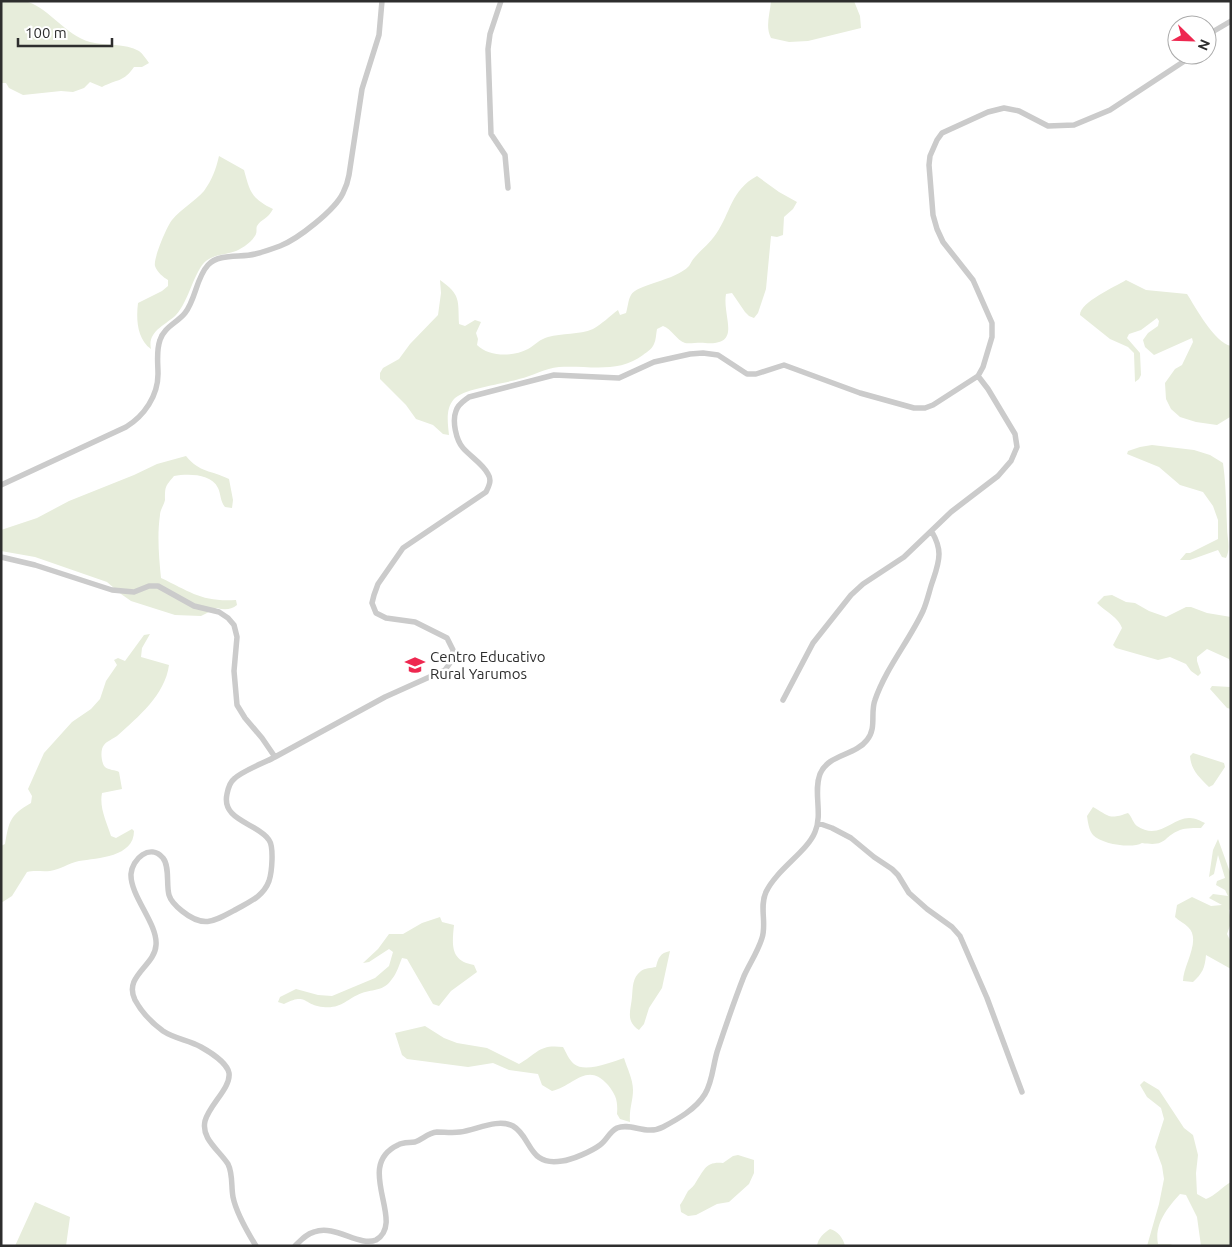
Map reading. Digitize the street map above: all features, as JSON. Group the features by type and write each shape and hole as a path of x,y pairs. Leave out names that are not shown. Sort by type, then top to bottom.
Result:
{"street":[{"path":"1,485 135,422 147,408 154,393 158,376 158,345 161,337 166,329 186,312 208,265 220,258 254,254 281,246 303,232 338,200 346,187 349,174 362,89 379,35 382,1"},
{"path":"501,1 490,34 488,49 491,134 505,155 508,188"},
{"path":"1217,29 1231,21"},
{"path":"256,1246 247,1228 238,1216 233,1197 229,1166 209,1141 205,1130 205,1121 211,1107 227,1082 229,1074 226,1066 201,1047 162,1030 154,1023 134,997 133,981 155,952 156,937 131,880 131,871 137,857 145,853 158,854 166,864 169,896 175,905 190,917 201,922 217,920 260,896 269,880 271,843 262,832 238,820 227,805 228,787 234,779 385,697 444,670 452,660 452,650 447,638 415,622 386,618 376,613 372,603 378,584 403,548 486,492 490,484 489,474 462,447 458,439 454,420 455,412 460,404 469,397 554,375 619,378 654,362 703,353 718,355 747,374 756,374 784,366 790,367 860,393 914,408 924,408 933,405 978,376 983,367 992,337 992,323 973,280 943,242 933,215 929,165 930,156 942,133 988,112 1004,108 1019,112 1048,126 1074,125 1110,110 1178,65"},
{"path":"783,700 813,643 844,601 863,584 904,557 951,512 1003,472 1016,450 1017,439 988,389 978,376"},
{"path":"295,1246 306,1236 321,1230 329,1230 364,1243 381,1237 386,1227 386,1220 379,1184 380,1165 387,1153 398,1145 416,1141 432,1133 462,1132 505,1124 517,1130 538,1157 548,1161 563,1161 598,1146 617,1128 623,1127 646,1131 662,1128 691,1109 700,1100 708,1090 714,1061 739,991 761,942 764,932 762,911 766,894 779,873 813,838 818,823 819,778 822,770 832,760 859,748 870,737 873,724 874,701 890,667 924,609 939,560 938,545 932,532"},
{"path":"1,557 35,565 112,590 134,592 149,586 158,586 194,606 219,612 228,618 234,626 236,637 234,670 237,705 275,757"},
{"path":"818,823 851,838 892,869 909,892 957,931 963,940 987,998 1022,1092"}],"green space":[{"path":"1,1 28,2 36,5 81,39 134,48 149,63 142,67 134,67 123,78 102,87 90,82 84,88 73,92 61,91 23,95 9,88 6,83 1,83"},
{"path":"771,1 854,1 860,16 861,28 808,41 789,42 771,38 768,25"},
{"path":"219,156 244,170 253,194 273,209 259,224 256,234 248,244 236,251 206,261 198,272 181,309 155,333 152,338 151,349 146,345 138,328 138,303 168,286 168,280 160,274 155,266 161,243 172,220 207,187"},
{"path":"757,176 797,202 793,209 784,217 783,235 771,236 766,289 758,313 754,318 749,316 732,293 726,294 728,328 724,340 717,343 685,343 663,326 657,329 655,342 651,349 623,365 613,367 554,368 524,378 466,392 454,399 449,407 449,435 443,434 433,425 416,419 406,405 380,379 380,373 383,368 399,359 410,344 438,315 441,293 440,280 455,294 459,309 459,324 465,326 475,320 481,322 476,333 477,345 488,352 508,354 522,352 548,337 588,331 600,325 618,310 620,315 626,313 630,297 635,291 675,275 689,266 716,234 732,202 742,188"},
{"path":"1126,280 1146,290 1187,294 1200,316 1212,331 1218,338 1231,346 1230,417 1217,425 1196,422 1180,417 1171,409 1166,399 1165,383 1175,369 1182,365 1193,342 1192,338 1154,355 1145,347 1143,340 1148,333 1158,326 1159,321 1157,318 1141,330 1129,334 1127,338 1140,353 1141,375 1135,382 1134,353 1128,347 1110,339 1080,315 1086,305 1092,300"},
{"path":"1152,445 1194,450 1210,455 1223,463 1229,547 1226,558 1222,557 1218,550 1190,560 1180,560 1186,553 1190,553 1218,539 1218,520 1213,506 1203,492 1180,485 1159,467 1127,454 1128,451"},
{"path":"186,456 196,466 229,479 233,500 232,508 225,507 218,488 210,480 192,475 174,476 166,487 165,500 160,513 158,539 161,578 205,598 236,600 237,605 235,607 227,609 217,608 201,616 175,615 131,601 107,582 35,557 1,551 1,530 37,518 69,501 157,464"},
{"path":"1112,595 1166,617 1186,607 1191,607 1207,613 1231,617 1231,664 1229,659 1207,649 1197,657 1201,673 1198,676 1186,664 1170,657 1158,660 1116,648 1113,645 1122,628 1115,618 1097,603 1104,596"},
{"path":"150,634 142,648 141,657 169,665 162,686 149,705 117,736 105,744 102,753 105,767 119,772 122,789 102,793 102,810 111,836 116,838 132,829 134,831 132,840 122,851 114,855 75,862 53,870 27,872 12,896 1,903 1,846 5,844 9,824 12,819 19,811 31,803 32,796 28,789 44,753 72,722 91,709 100,699 106,681 117,665 114,660 118,658 125,661 144,635"},
{"path":"1212,686 1231,687 1231,709 1227,708 1210,689"},
{"path":"1193,753 1224,763 1225,767 1213,785 1209,787 1194,769 1190,756"},
{"path":"1093,807 1113,817 1128,813 1137,826 1152,831 1190,818 1205,823 1201,828 1180,830 1156,844 1117,845 1103,841 1093,835 1087,816"},
{"path":"1218,839 1231,875 1231,909 1229,910 1231,923 1227,934 1231,942 1231,969 1206,955 1204,967 1199,976 1193,982 1183,981 1193,946 1193,939 1192,932 1188,927 1175,917 1177,905 1192,897 1211,906 1222,905 1209,898 1213,894 1228,896 1225,890 1216,885 1217,881 1225,878 1218,855 1214,874 1209,877 1213,850"},
{"path":"440,917 442,922 454,925 453,945 457,956 460,960 474,965 477,972 451,991 439,1006 433,1004 407,959 402,958 395,974 386,986 357,995 339,1005 323,1007 301,999 284,1004 278,1002 280,997 296,989 318,995 332,996 375,978 389,966 393,952 389,949 369,962 363,963 378,949 389,934 403,934 422,923"},
{"path":"670,951 662,988 649,1008 644,1024 639,1030 630,1019 634,980 643,970 656,967 660,956"},
{"path":"425,1026 444,1038 457,1043 487,1048 519,1064 539,1050 555,1046 563,1047 574,1064 579,1066 599,1066 624,1058 633,1086 630,1122 620,1119 617,1114 617,1102 613,1092 600,1078 593,1075 580,1077 552,1091 542,1085 538,1074 509,1070 493,1063 468,1067 407,1059 402,1055 395,1033"},
{"path":"1144,1081 1159,1090 1184,1128 1193,1135 1198,1155 1196,1173 1197,1194 1206,1199 1231,1182 1231,1246 1201,1246 1197,1217 1186,1195 1180,1194 1163,1216 1157,1237 1158,1244 1175,1246 1147,1246 1164,1179 1162,1166 1155,1147 1164,1119 1161,1108 1147,1097 1140,1085"},
{"path":"738,1155 754,1160 754,1173 749,1184 729,1202 717,1204 696,1215 688,1216 681,1212 680,1205 706,1167 713,1163 723,1163"},
{"path":"35,1202 70,1217 66,1246 15,1246"},
{"path":"830,1229 840,1235 845,1246 817,1246 820,1238"}],"place":[{"name":"Centro Educativo Rural Yarumos","path":"415,665"}]}
